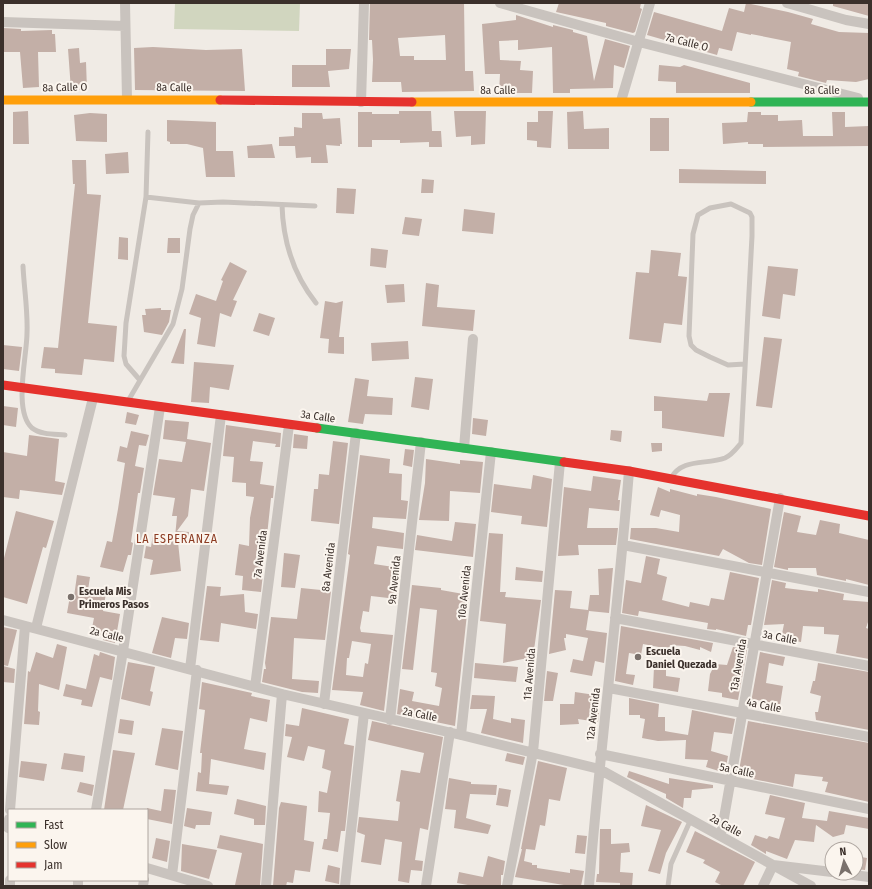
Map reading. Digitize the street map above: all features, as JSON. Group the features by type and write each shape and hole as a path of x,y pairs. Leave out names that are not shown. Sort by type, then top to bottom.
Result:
{"street":[{"path":"125,3 127,98"},
{"path":"361,102 364,3"},
{"name":"7a Calle O","path":"500,3 639,42 869,102"},
{"path":"621,101 650,3"},
{"path":"787,3 846,20 869,24"},
{"path":"3,22 125,26"},
{"name":"8a Calle","path":"127,98 361,102 869,102"},
{"name":"8a Calle O","path":"3,100 127,98"},
{"path":"464,448 473,339"},
{"name":"3a Calle","path":"3,385 629,471 780,498 869,516"},
{"path":"36,628 93,398"},
{"path":"96,809 123,651 160,407"},
{"path":"172,874 221,415"},
{"name":"7a Avenida","path":"255,687 289,424"},
{"name":"8a Avenida","path":"324,704 356,433"},
{"name":"9a Avenida","path":"390,720 421,442"},
{"name":"10a Avenida","path":"461,735 490,452"},
{"name":"11a Avenida","path":"507,886 533,752 560,462"},
{"name":"12a Avenida","path":"589,886 600,754 609,688 629,471"},
{"name":"13a Avenida","path":"721,835 780,498"},
{"path":"623,545 869,592"},
{"name":"3a Calle","path":"615,618 869,666"},
{"name":"2a Calle","path":"3,620 194,669 282,694 390,720 450,732 599,769 811,886"},
{"path":"10,809 25,626"},
{"name":"4a Calle","path":"609,688 869,737"},
{"path":"266,886 282,694"},
{"path":"345,886 364,714"},
{"path":"426,886 450,732"},
{"name":"5a Calle","path":"600,754 869,809"},
{"path":"763,886 773,865 824,871"},
{"path":"148,868 172,874 206,886"}],"lane":[{"path":"139,379 126,364 124,356 126,323 146,197 148,132"},
{"path":"146,197 199,203 222,202 315,206"},
{"path":"127,403 139,379 172,324 182,289 192,222 199,203"},
{"path":"670,479 674,472 682,466 725,458 732,454 741,443 745,364 752,217 750,213 730,204 710,208 698,215 693,234 689,336 691,345 696,350 710,357 728,365 745,364"},
{"path":"282,205 285,231 293,267 303,286 316,303"},
{"path":"23,266 27,333 22,388 24,411 32,428 44,433 65,435"},
{"path":"668,886 671,864 691,819"}],"green space":[{"path":"175,3 300,3 299,31 174,29"}],"building":[{"path":"370,3 464,3 465,71 473,71 474,91 402,92 401,82 372,82 372,40 369,40","holes":["445,35 446,60 414,60 414,56 400,56 398,38"]},
{"path":"559,3 641,3 640,8 642,9 635,32 633,33 606,26 606,23 556,12"},
{"path":"746,3 813,19 811,24 839,32 869,33 869,79 856,82 827,80 826,83 798,76 799,72 787,69 791,42 751,34 737,32 732,51 719,48 717,55 647,35 654,12 722,31 729,8 744,12"},
{"path":"833,3 869,3 869,16 833,6"},
{"path":"516,15 553,27 553,25 573,30 573,32 587,36 594,81 605,39 630,46 624,68 614,65 613,88 570,89 570,93 553,93 552,47 518,50 518,40 499,41 500,60 521,61 520,70 533,71 532,93 499,93 500,74 485,74 482,24 516,20"},
{"path":"3,28 21,29 21,31 52,30 52,34 55,34 56,52 38,52 39,87 23,88 20,52 3,52"},
{"path":"153,47 206,50 242,49 245,91 135,90 134,48"},
{"path":"79,48 80,63 86,62 87,90 71,90 68,49"},
{"path":"326,49 351,49 349,69 328,71 330,87 292,87 292,65 326,65"},
{"path":"659,65 680,67 684,65 750,83 750,93 676,93 676,82 658,81"},
{"path":"28,111 29,144 13,144 13,112"},
{"path":"399,111 431,111 432,131 441,131 442,147 429,147 429,142 400,143 400,140 372,140 372,147 358,147 358,112 372,112 372,114 399,114"},
{"path":"454,111 486,111 485,144 471,145 471,136 456,137"},
{"path":"538,111 553,111 551,148 537,147 537,141 527,140 527,122 538,122"},
{"path":"583,111 584,129 609,128 609,149 568,149 567,112"},
{"path":"748,112 761,112 761,115 778,115 778,121 802,120 803,136 833,136 832,112 845,112 845,127 869,126 869,146 763,147 763,144 748,144 748,142 723,144 722,123 747,122"},
{"path":"90,113 107,114 107,142 76,141 74,115"},
{"path":"302,113 322,113 323,119 340,118 342,144 340,144 340,146 326,145 328,163 311,163 311,157 296,158 295,146 279,146 279,137 294,136 294,127 302,128"},
{"path":"650,118 669,118 669,151 650,151"},
{"path":"167,120 216,122 216,151 233,151 235,177 206,177 203,148 187,144 170,144 170,142 167,141"},
{"path":"272,144 275,158 248,158 247,146"},
{"path":"128,152 129,173 106,174 105,154"},
{"path":"72,160 86,160 87,194 101,195 88,323 117,326 114,362 84,359 82,375 55,373 55,369 41,368 44,347 58,348 75,184 73,184"},
{"path":"679,169 766,171 766,184 679,183"},
{"path":"422,179 434,180 433,193 421,193"},
{"path":"337,188 356,189 354,214 336,213"},
{"path":"464,209 495,213 493,234 462,231"},
{"path":"405,217 422,219 419,236 402,234"},
{"path":"119,237 128,238 128,260 118,259"},
{"path":"168,238 180,238 180,253 167,253"},
{"path":"371,248 388,250 386,268 370,266"},
{"path":"651,250 681,253 678,276 687,277 682,325 664,323 661,343 629,339 636,272 649,273"},
{"path":"230,262 247,271 233,300 237,301 231,317 220,313 215,347 197,344 201,318 189,314 196,294 216,301 223,281 221,280"},
{"path":"768,266 798,269 795,296 783,294 780,319 762,316"},
{"path":"426,283 439,285 437,307 475,310 473,331 422,326"},
{"path":"404,284 405,302 387,303 385,285"},
{"path":"325,301 336,303 343,301 339,337 344,337 344,354 328,353 329,339 320,338"},
{"path":"161,308 161,310 171,310 169,322 162,335 144,332 142,315 146,315 145,309"},
{"path":"259,313 275,318 269,336 253,331"},
{"path":"184,329 186,329 184,364 171,363"},
{"path":"764,337 782,339 772,408 756,406"},
{"path":"408,341 409,359 372,361 371,343"},
{"path":"3,345 22,347 19,371 3,369"},
{"path":"194,362 234,365 229,390 210,387 209,403 191,402"},
{"path":"415,377 433,379 429,410 411,407"},
{"path":"355,378 369,380 367,396 393,398 392,415 365,414 363,424 348,422"},
{"path":"709,393 730,393 724,437 662,428 662,411 654,411 654,396 707,401"},
{"path":"3,406 18,408 16,427 3,425"},
{"path":"127,412 139,415 136,425 125,423"},
{"path":"473,418 488,420 486,436 472,434"},
{"path":"165,420 189,422 187,439 211,443 204,491 191,489 188,516 177,531 189,532 188,542 178,542 181,571 150,575 153,560 144,558 146,546 151,547 153,534 175,537 177,516 172,516 175,498 153,495 159,459 182,462 186,442 163,439"},
{"path":"226,425 281,433 280,447 275,447 276,444 253,441 250,461 263,462 260,484 274,486 273,498 271,498 261,592 242,590 243,576 235,575 239,544 249,546 250,518 254,497 246,496 246,483 232,482 234,457 223,456"},
{"path":"611,430 622,431 621,442 610,440"},
{"path":"131,431 149,435 146,446 139,445 135,466 144,468 140,493 138,493 131,542 133,543 131,555 128,555 123,572 100,567 107,541 112,542 118,509 125,463 117,461 120,446 127,448"},
{"path":"294,434 308,436 307,449 293,448"},
{"path":"29,435 59,439 55,481 65,483 62,495 20,490 19,499 3,497 3,452 27,456"},
{"path":"333,441 348,443 339,524 311,521 314,489 318,489 319,474 329,475"},
{"path":"651,443 662,443 662,451 652,452"},
{"path":"405,449 414,450 412,467 403,465"},
{"path":"360,455 390,459 389,473 402,474 401,500 408,501 406,519 373,517 372,528 404,533 403,549 377,546 374,564 400,568 397,599 371,596 369,612 363,611 360,628 361,632 393,635 384,711 360,705 363,692 332,690 350,555 348,554","holes":["352,641 371,644 368,664 365,663 363,677 346,675 347,658 349,658"]},
{"path":"426,459 460,464 460,460 483,462 480,493 450,491 449,521 419,520 425,483"},
{"path":"533,475 552,479 547,527 521,524 522,516 491,512 494,484 531,489"},
{"path":"593,476 621,480 618,500 620,500 619,511 589,508 587,528 618,528 616,545 578,545 579,555 558,556 564,487 591,491"},
{"path":"658,487 670,492 670,489 697,496 697,494 716,497 771,509 762,565 749,563 723,549 719,556 630,539 631,528 656,528 679,532 680,515 661,510 659,517 650,515"},
{"path":"16,511 54,521 46,548 43,547 27,604 3,597 3,562"},
{"path":"784,512 801,516 797,532 816,535 820,520 840,524 839,533 869,540 869,585 846,579 846,581 817,575 816,568 788,568 788,570 774,567"},
{"path":"455,522 476,524 473,557 415,550 417,535 452,541"},
{"path":"489,533 503,534 500,592 506,592 505,597 541,600 533,657 503,663 506,624 480,621"},
{"path":"284,553 300,555 295,588 281,587"},
{"path":"646,556 660,559 657,574 667,577 662,600 689,607 690,602 709,606 711,598 724,600 730,572 759,578 751,625 748,625 746,636 716,629 707,629 708,623 639,611 638,616 622,613 626,580 641,583"},
{"path":"516,567 543,571 542,582 515,580"},
{"path":"613,568 609,613 589,611 586,630 607,633 604,663 595,661 592,676 570,672 573,659 583,661 588,638 566,634 566,638 564,638 566,650 549,654 555,590 572,591 570,608 588,610 590,595 599,595 598,569"},
{"path":"77,575 90,577 88,590 106,593 103,611 120,614 115,643 103,640 103,635 91,633 94,618 67,613 70,596 74,597"},
{"path":"772,580 786,583 785,588 818,592 818,589 844,594 843,600 869,602 869,619 866,628 869,629 869,659 836,653 839,635 824,634 824,627 803,626 801,642 781,639 784,624 764,625"},
{"path":"412,585 441,588 441,590 469,595 455,726 397,714 400,689 414,692 412,701 439,706 442,688 435,686 437,673 431,672 437,610 420,608 413,670 402,669"},
{"path":"207,586 221,587 220,596 244,594 245,612 258,614 256,629 221,623 219,642 200,640"},
{"path":"301,588 331,591 325,640 294,638 292,679 319,681 318,693 302,692 262,682 264,669 266,669 265,663 271,617 297,619"},
{"path":"162,617 189,623 187,639 175,638 171,658 152,653"},
{"path":"621,626 713,643 711,652 700,647 700,650 685,646 670,645 669,649 643,644 641,655 629,653 626,674 635,675 633,685 615,681"},
{"path":"3,627 17,630 8,666 3,665"},
{"path":"57,644 67,647 59,690 39,684 39,725 24,724 28,671 30,672 36,652 53,658"},
{"path":"733,647 747,650 738,700 722,697 722,693 708,691 710,674 715,664 727,665"},
{"path":"100,652 115,657 112,680 100,677 92,707 81,705 82,700 63,696 66,684 86,689 94,654 99,656"},
{"path":"760,652 785,657 783,666 769,663 766,683 783,686 780,705 757,700 755,709 750,708"},
{"path":"128,662 155,667 150,691 153,692 150,706 121,699"},
{"path":"475,663 518,667 516,682 474,678"},
{"path":"818,663 869,672 869,730 816,720 815,712 818,712 821,696 810,693 813,681 815,681"},
{"path":"3,666 15,669 14,683 3,682"},
{"path":"654,667 666,667 666,676 680,678 678,692 653,688"},
{"path":"547,671 558,673 553,701 544,701"},
{"path":"202,682 252,693 251,696 270,700 267,722 250,718 244,749 266,753 264,770 211,759 209,784 229,786 227,795 196,791 198,772 201,773 202,753 200,753 205,710 199,709"},
{"path":"575,692 595,695 593,712 599,713 598,722 578,719 579,724 560,725 560,704 574,704"},
{"path":"472,695 495,696 493,719 511,723 511,718 525,720 523,743 481,733 487,709 470,709"},
{"path":"629,698 659,704 658,717 665,717 665,731 670,732 688,735 692,710 735,719 732,734 714,732 711,751 728,756 725,773 706,767 708,760 685,759 686,740 658,741 642,738 645,719 640,718 640,715 629,715"},
{"path":"302,708 349,719 344,744 354,746 345,831 341,831 338,852 322,849 324,839 327,839 330,813 318,812 319,791 327,793 331,771 322,768 325,750 308,746 304,761 287,757 292,737 285,736 286,724 299,726"},
{"path":"120,719 134,721 132,735 118,733"},
{"path":"372,721 443,737 428,830 420,828 415,860 423,861 422,871 411,870 409,883 398,881 402,842 385,839 381,865 361,862 365,835 357,832 359,817 398,821 400,802 396,801 401,770 420,773 424,753 368,740"},
{"path":"748,721 869,743 869,802 825,792 828,782 822,781 823,777 795,774 793,787 738,776"},
{"path":"162,728 183,731 178,770 155,765"},
{"path":"113,750 135,753 123,809 104,809"},
{"path":"64,753 85,756 83,772 61,769"},
{"path":"507,753 525,757 523,765 505,761"},
{"path":"21,761 47,764 44,781 19,777"},
{"path":"538,761 567,768 560,801 549,799 545,826 540,825 535,850 526,849 524,861 532,863 532,865 537,865 537,868 570,873 570,869 584,871 581,886 570,886 515,877 522,849"},
{"path":"629,771 669,784 669,778 713,785 713,788 692,790 691,798 684,798 683,808 666,798 666,794 627,777"},
{"path":"449,778 471,782 471,784 497,785 496,795 470,794 466,818 491,825 488,834 454,828 456,810 445,809"},
{"path":"80,782 94,785 92,796 77,792"},
{"path":"499,788 511,790 508,807 496,805"},
{"path":"164,789 176,790 172,824 148,819 147,808 161,811"},
{"path":"770,795 805,803 802,818 827,821 829,811 869,818 869,829 846,825 844,834 833,837 816,825 814,842 795,840 787,859 766,851 766,854 751,845 755,835 767,839 769,836 779,839 785,818 765,814"},
{"path":"237,799 266,806 265,825 254,825 254,819 234,814"},
{"path":"281,802 307,806 304,840 314,842 310,872 295,870 293,883 287,882 286,886 273,886 279,808"},
{"path":"646,805 682,822 666,853 660,874 648,871 661,830 641,826"},
{"path":"187,808 212,812 210,825 196,825 195,829 184,826"},
{"path":"600,829 611,829 611,844 629,843 630,852 621,853 620,872 633,873 632,886 620,886 620,883 596,882 597,874 599,874"},
{"path":"695,831 755,862 743,886 723,886 715,882 720,872 703,863 705,860 686,852"},
{"path":"220,835 263,844 260,886 235,885 242,853 217,848"},
{"path":"577,835 587,836 585,854 575,853"},
{"path":"156,838 170,841 167,862 152,858"},
{"path":"182,844 217,850 209,879 181,871"},
{"path":"488,856 505,861 503,875 501,875 501,886 473,886 457,883 459,872 483,877"},
{"path":"864,857 867,858 864,870"},
{"path":"328,865 340,868 339,884 325,881"}],"traffic: fast":[{"path":"751,102 869,102"},
{"path":"317,428 564,462"}],"traffic: slow":[{"path":"3,100 220,100"},
{"path":"412,102 751,102"}],"traffic: jam":[{"path":"220,100 412,102"},
{"path":"3,385 317,428"},
{"path":"564,462 629,471 869,516"}],"place":[{"name":"Escuela Mis Primeros Pasos","path":"71,597"},
{"name":"Escuela Daniel Quezada","path":"638,657"}],"district":[{"name":"LA ESPERANZA","path":"177,539"}]}
